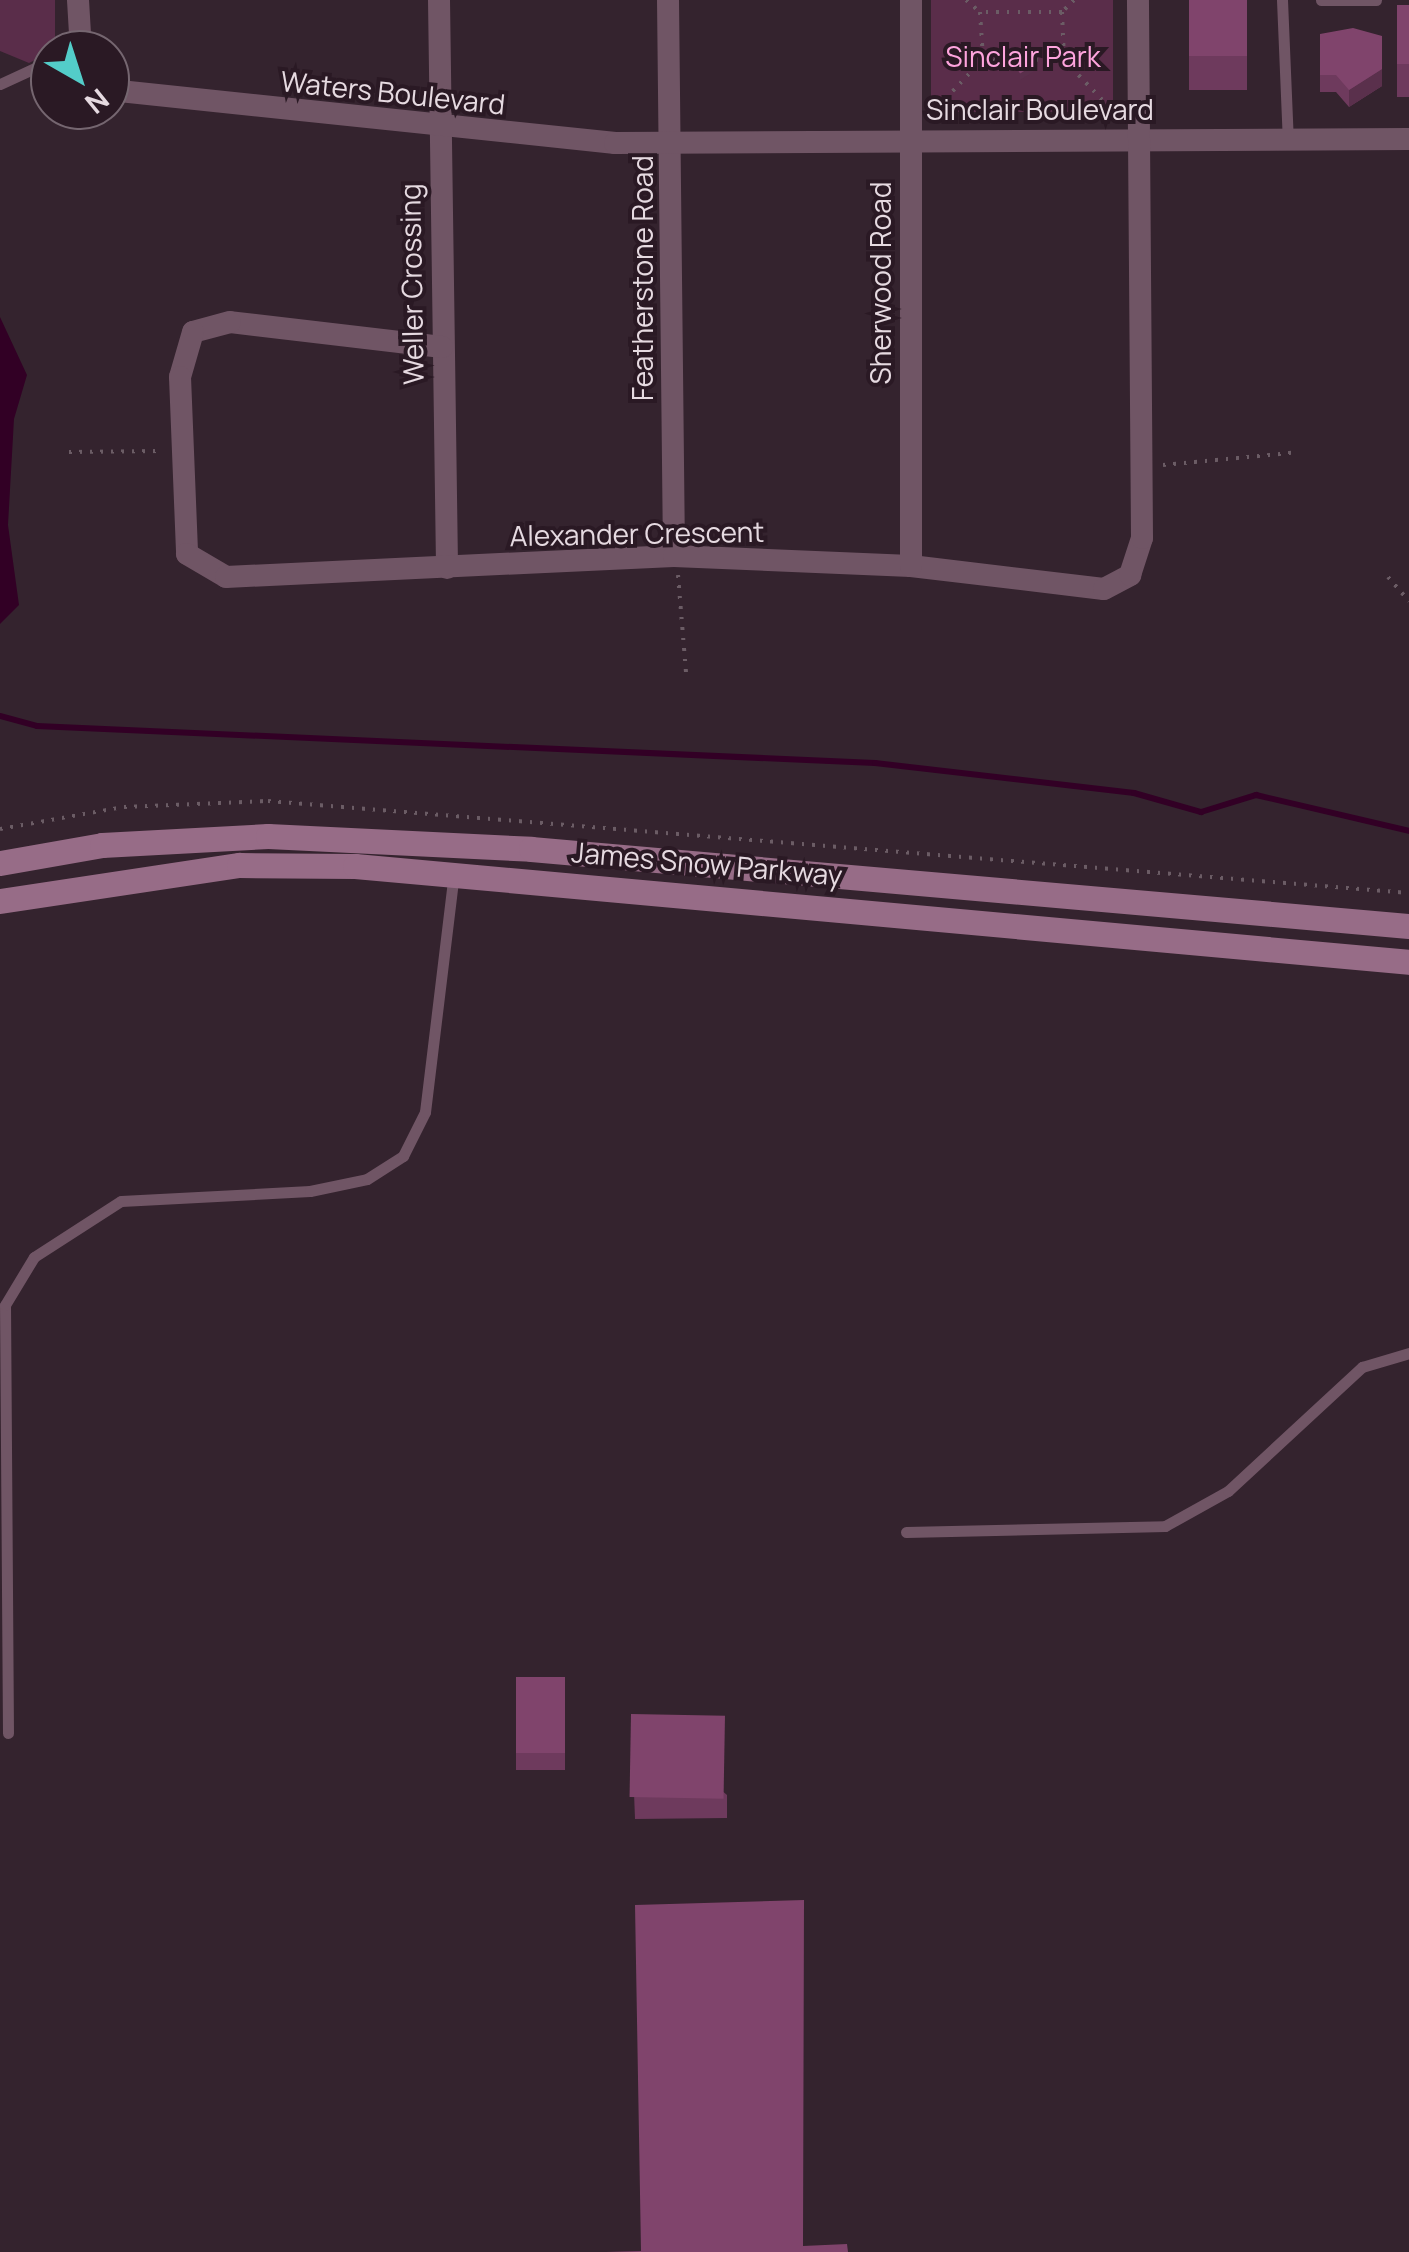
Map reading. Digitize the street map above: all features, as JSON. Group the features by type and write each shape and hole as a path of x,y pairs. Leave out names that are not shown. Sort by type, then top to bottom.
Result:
{"main road":[{"name":"James Snow Parkway","path":"0,863 102,846 268,836 531,849 1409,926"},
{"name":"James Snow Parkway","path":"0,901 238,865 454,873 1409,962"}],"street":[{"path":"78,0 78,30"},
{"name":"Weller Crossing","path":"438,0 447,568"},
{"name":"Featherstone Road","path":"668,0 674,556"},
{"name":"Sherwood Road","path":"911,566 912,0"},
{"name":"Alexander Crescent","path":"442,346 203,326 182,359 182,542 204,572 447,568 674,556 911,566 1104,589 1130,575 1142,538 1138,0"},
{"name":"Waters Boulevard","path":"130,92 439,131 671,144"},
{"name":"Sinclair Boulevard","path":"671,144 1409,139"}],"lane":[{"path":"1282,0 1288,141"},
{"path":"1321,0 1376,0"},
{"path":"0,84 30,70"},
{"path":"8,1733 5,1305 34,1257 121,1200 310,1191 368,1180 402,1156 425,1112 454,873"},
{"path":"906,1532 1165,1526 1228,1491 1362,1367 1409,1353"}],"path":[{"path":"966,0 980,12 1062,12 1074,0"},
{"path":"909,140 983,60 980,12"},
{"path":"1062,12 1064,60 1140,138"},
{"path":"983,60 1064,60"},
{"path":"69,452 182,451"},
{"path":"1142,466 1291,452"},
{"path":"674,556 686,672"},
{"path":"1388,577 1409,601"},
{"path":"0,828 124,807 268,801 1409,893"}],"green space":[{"path":"0,0 55,0 55,30 30,30 30,62 0,51"},
{"name":"Sinclair Park","path":"931,0 1113,0 1113,112 931,112"}],"shaded area":[{"path":"0,317 27,375 14,419 8,525 19,605 0,624"}],"building":[{"path":"1189,0 1247,0 1247,56 1189,56"},
{"path":"1397,5 1409,5 1409,64 1397,64"},
{"path":"1353,28 1382,36 1382,69 1349,90 1336,75 1320,75 1320,34"},
{"path":"1028,58 1033,66 1020,74 1015,66"},
{"path":"516,1677 565,1677 565,1753 516,1753"},
{"path":"631,1714 725,1716 724,1799 630,1797"},
{"path":"804,1900 803,2246 847,2244 848,2252 606,2252 641,2251 635,1905"}],"waterway":[{"path":"0,716 37,726 875,763 1134,793 1201,812 1256,795 1409,831"}]}
